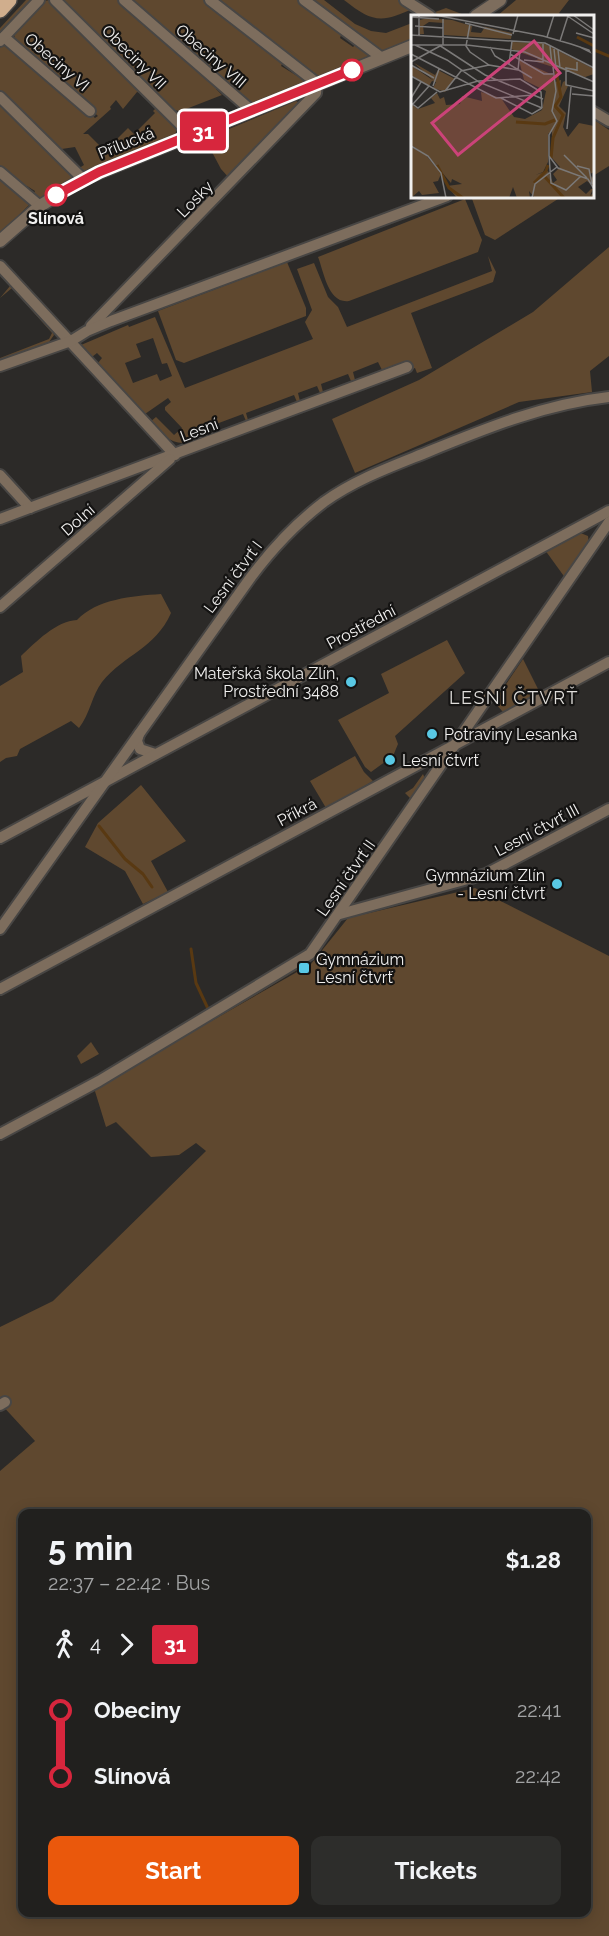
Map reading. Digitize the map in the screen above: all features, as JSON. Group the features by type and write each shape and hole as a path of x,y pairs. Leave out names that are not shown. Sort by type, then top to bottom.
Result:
{"main road":[{"path":"0,10 9,0"}],"street":[{"path":"2,39 39,0"},
{"name":"Obeciny VII","path":"56,0 191,135"},
{"name":"Obeciny VIII","path":"124,0 252,111"},
{"path":"210,0 317,84"},
{"path":"304,0 382,58"},
{"path":"478,15 500,0"},
{"path":"409,3 428,15"},
{"name":"Obeciny VI","path":"2,39 90,111"},
{"name":"Přílucká","path":"0,241 40,206 82,179 411,46"},
{"name":"Losky","path":"87,331 316,93 317,84"},
{"path":"0,97 82,179"},
{"path":"594,112 609,121"},
{"path":"0,172 40,206"},
{"path":"0,366 71,341 87,331 442,198"},
{"path":"0,266 175,455"},
{"name":"Lesní","path":"0,519 407,367"},
{"name":"Lesní čtvrť I","path":"0,929 268,554 284,536 324,502 366,477 521,415 560,405 609,398"},
{"name":"Dolní","path":"0,607 175,455"},
{"path":"0,475 30,508"},
{"name":"Prostřední","path":"0,838 609,511"},
{"name":"Lesní čtvrť II","path":"0,1134 99,1081 302,961 340,914 609,522"},
{"path":"579,527 590,533 594,544"},
{"name":"Příkrá","path":"0,989 609,662"},
{"path":"139,734 137,741 140,749 155,754"},
{"path":"61,805 74,813 75,823"},
{"name":"Lesní čtvrť III","path":"340,914 486,874 609,809"}],"shaded area":[{"path":"26,0 33,0 0,35 0,28"},
{"path":"51,0 143,94 137,92 123,109 116,100 110,107 111,109 83,134 88,134 105,151 128,128 134,134 155,113 153,111 156,108 177,128 175,135 83,173 76,170 84,165 75,147 55,150 0,94 0,47 6,44 12,46 95,118 98,116 15,43 14,32 43,1"},
{"path":"59,0 119,0 218,87 216,89 222,95 181,111 172,110"},
{"path":"128,0 206,0 283,62 281,66 307,82 251,104"},
{"path":"216,0 299,0 342,33 340,38 353,47 356,44 371,56 316,77"},
{"path":"306,0 324,0 355,24 371,31 386,33 411,23 411,40 386,51 378,51"},
{"path":"344,0 401,0 414,8 393,17 377,18 362,13"},
{"path":"516,0 569,0 559,13 561,15 498,15"},
{"path":"446,8 464,15 432,15 430,14"},
{"path":"0,100 74,177 38,200 33,195 35,191 27,186 24,188 0,170"},
{"path":"296,101 300,103 230,179 221,169 205,139"},
{"path":"594,120 609,130 609,166 594,175"},
{"path":"0,175 31,203 0,234"},
{"path":"472,198 559,198 495,240 485,235"},
{"path":"465,199 482,240 478,252 349,301 336,298 328,286 318,257"},
{"path":"609,247 609,356 590,371 592,392 519,402 355,473 332,419 419,380 533,312"},
{"path":"488,256 496,272 493,282 411,313 432,368 417,373 415,368 405,372 397,364 382,370 378,362 353,372 355,380 351,381 348,374 321,384 323,392 320,393 317,386 298,393 300,401 297,402 294,395 246,413 248,420 246,421 243,414 192,433 195,441 187,443 175,442 150,422 156,417 174,435 182,428 165,410 171,402 168,398 145,414 98,363 102,358 97,353 92,357 81,345 128,325 129,327 155,317 185,388 313,339 305,322 312,310 297,269 314,263 328,297 338,307 347,327 492,271","holes":["153,338 162,364 167,363 172,376 160,381 157,374 133,383 125,363 141,357 136,344"]},
{"path":"287,262 306,308 306,316 184,363 176,360 158,311"},
{"path":"0,273 54,335 49,342 0,360 0,358 49,339 52,333 12,288 0,298 10,286"},
{"path":"578,532 588,536 589,545 566,579 545,550"},
{"path":"161,594 171,613 164,625 157,635 120,664 102,682 79,728 71,721 20,749 17,756 0,762 0,686 23,672 21,656 54,628 77,620 94,607 116,600"},
{"path":"447,640 465,673 395,736 398,744 393,756 371,772 365,767 338,720 389,693 381,674"},
{"path":"523,659 540,693 503,712 494,702"},
{"path":"355,756 364,772 373,781 326,808 310,781"},
{"path":"423,774 426,781 413,801 405,793 413,788"},
{"path":"141,785 186,841 151,861 168,892 143,904 125,871 85,847 98,823"},
{"path":"475,888 609,956 609,1936 0,1936 0,1471 35,1441 0,1403 0,1327 53,1301 206,1151 196,1143 179,1155 151,1157 116,1122 106,1127 94,1088 311,964 348,918"},
{"path":"91,1042 99,1054 81,1064 77,1056"}],"waterway":[{"path":"594,50 609,56"},
{"path":"99,826 125,859 143,874 152,887"},
{"path":"191,949 196,983 210,1013"},
{"path":"214,1018 306,963"}],"bus line":[{"name":"31","path":"56,195 82,179 352,70"}],"place":[{"name":"Slínová","path":"56,195"},
{"name":"Mateřská škola Zlín, Prostřední 3488","path":"351,682"},
{"name":"Potraviny Lesanka","path":"432,734"},
{"name":"Lesní čtvrť","path":"390,760"},
{"name":"Gymnázium Zlín - Lesní čtvrť","path":"557,884"},
{"name":"Gymnázium Lesní čtvrť","path":"304,968"}],"district":[{"name":"LESNÍ ČTVRŤ","path":"514,697"}]}
